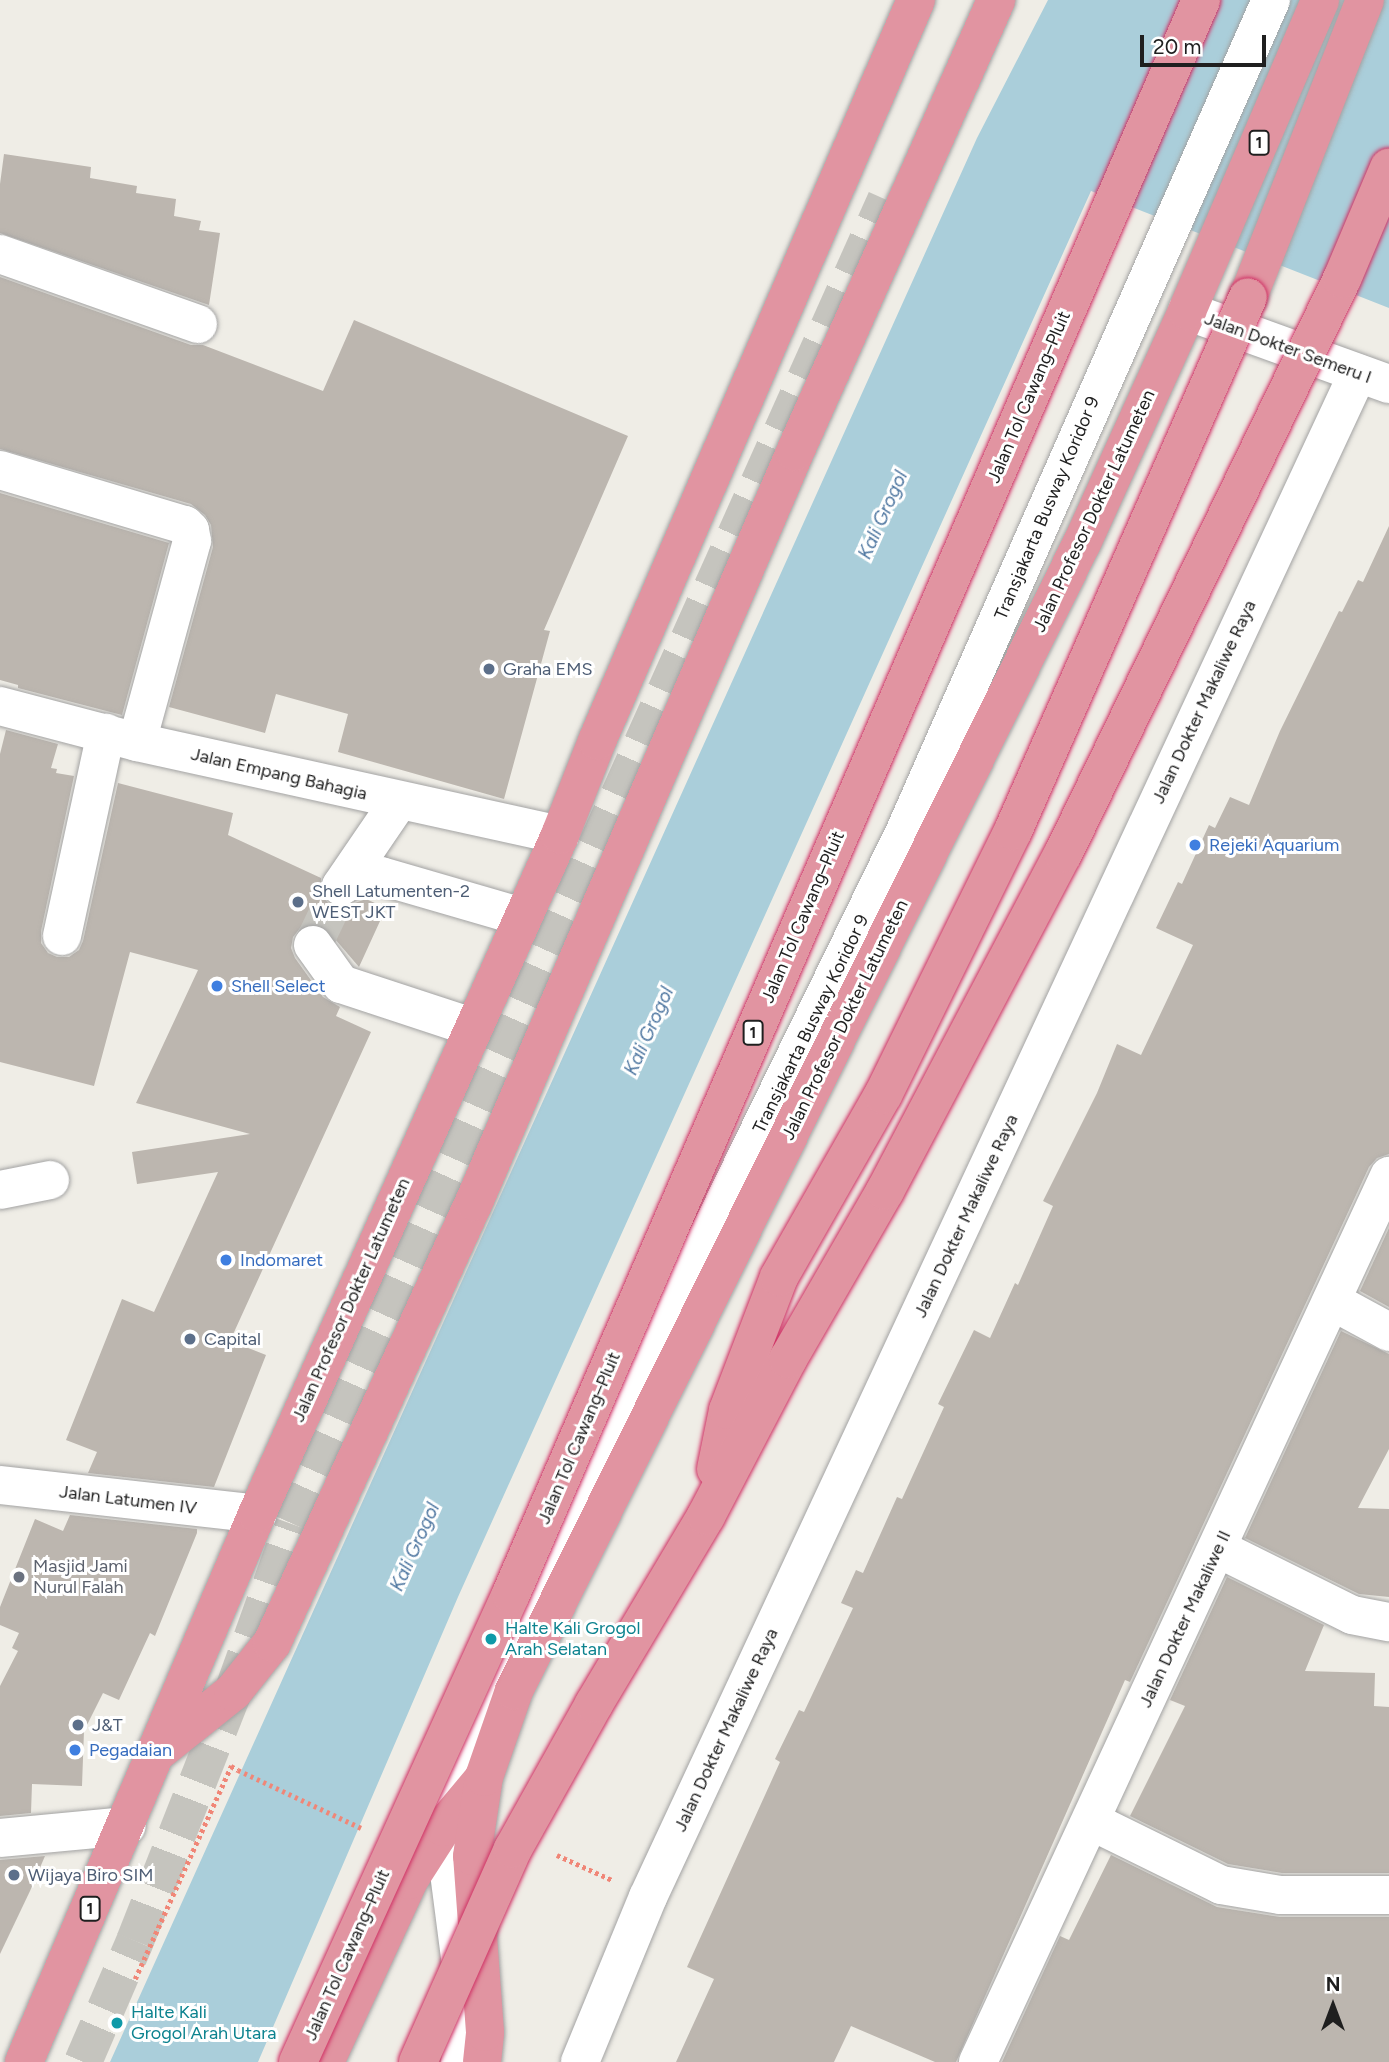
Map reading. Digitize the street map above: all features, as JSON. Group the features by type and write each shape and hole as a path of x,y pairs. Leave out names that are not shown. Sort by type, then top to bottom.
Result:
{"highway":[{"name":"Jalan Profesor Dokter Latumeten","path":"23,2062 257,1514 472,1027 560,835 597,741 916,0"},
{"path":"155,1755 233,1692 272,1643 474,1202 795,453 996,0"},
{"name":"Jalan Tol Cawang–Pluit","path":"298,2062 516,1582 1201,0"},
{"name":"Jalan Profesor Dokter Latumeten","path":"482,2062 485,2032 472,1856 484,1777 514,1691 1082,543 1192,299 1320,0"},
{"path":"706,1516 728,1410 779,1277 883,1096 1013,831 1248,298 1365,0"},
{"path":"418,2062 513,1849 594,1704 706,1516 788,1359 885,1191 1063,854 1342,279 1389,168"},
{"path":"325,2062 409,1880 443,1827 484,1777"}],"street":[{"name":"Transjakarta Busway Koridor 9","path":"460,2062 468,2019 443,1827 460,1760 499,1670 905,831 1270,0"},
{"path":"0,254 198,324"},
{"name":"Jalan Dokter Semeru I","path":"1192,299 1373,379"},
{"name":"Jalan Dokter Makaliwe Raya","path":"580,2062 648,1897 1373,379"},
{"path":"0,470 185,525 190,530 192,541 122,737 62,936"},
{"name":"Jalan Empang Bahagia","path":"0,706 399,801 560,835"},
{"path":"399,801 341,886 356,877 381,876 522,917"},
{"path":"313,945 341,984 472,1027"},
{"name":"Jalan Dokter Makaliwe II","path":"978,2062 1219,1549 1389,1175"},
{"path":"0,1190 50,1180"},
{"path":"1332,1301 1389,1332"},
{"name":"Jalan Latumen IV","path":"0,1485 257,1514"},
{"path":"1219,1549 1352,1615 1389,1622"},
{"path":"1091,1821 1221,1885 1280,1895 1389,1895"},
{"path":"0,1839 126,1826"}],"path":[{"path":"135,1979 231,1766 361,1828"}],"water":[{"name":"Kali Grogol","path":"1048,0 1389,0 1389,308 1091,191 458,1597 258,2062 110,2062 977,138"}],"building":[{"path":"4,154 91,167 90,178 137,186 136,193 176,199 174,216 201,221 199,230 220,233 209,305 0,233 0,184"},
{"path":"0,277 191,345 203,345 323,391 354,320 628,436 544,630 550,631 504,799 338,752 348,714 276,694 265,733 169,707 213,547 211,525 205,515 191,504 0,449"},
{"path":"0,493 169,543 122,715 18,688 18,685 0,680"},
{"path":"1389,526 1389,1154 1377,1158 1369,1167 1130,1682 1125,1680 956,2062 935,2062 851,2026 834,2062 676,2062 714,1979 687,1967 780,1762 775,1759 799,1710 804,1712 853,1608 841,1603 856,1570 863,1573 897,1497 902,1499 944,1407 938,1404 974,1330 990,1338 1015,1283 1018,1285 1053,1206 1043,1201 1097,1093 1117,1044 1141,1055 1193,945 1156,928 1178,882 1182,884 1209,825 1215,828 1230,797 1249,805 1280,731 1339,611 1342,612 1358,580 1363,582"},
{"path":"6,730 58,744 51,768 57,769 56,773 74,776 41,931 41,943 48,953 57,957 69,957 79,950 83,941 118,783 233,813 228,835 321,878 321,895 329,904 341,908 366,899 386,908 359,967 323,925 312,923 301,927 293,937 291,948 295,958 323,997 340,1007 336,1016 371,1032 230,1341 266,1355 214,1487 88,1473 97,1452 66,1440 122,1299 154,1312 218,1172 137,1184 132,1152 250,1134 136,1103 198,970 130,952 94,1086 0,1062 0,754"},
{"path":"1389,1228 1389,1307 1360,1291"},
{"path":"1341,1331 1389,1354 1389,1449 1358,1508 1389,1509 1389,1597 1359,1594 1245,1538"},
{"path":"70,1515 197,1529 197,1533 155,1636 150,1633 119,1700 103,1693 84,1731 82,1786 32,1784 31,1813 0,1816 0,1686 18,1651 12,1648 19,1633 0,1625 0,1607 35,1519 63,1531"},
{"path":"1227,1577 1324,1625 1305,1671 1375,1673 1374,1706 1389,1707 1389,1873 1282,1873 1228,1864 1130,1816 1185,1706 1170,1700"},
{"path":"1111,1855 1217,1907 1280,1917 1389,1917 1389,2062 1002,2062 1060,1936 1069,1940"},
{"path":"45,1856 30,1891 0,1954 0,1860"}],"tunnel":[{"path":"83,2062 135,1941 233,1692 293,1524 886,200"},
{"path":"313,945 341,886"}],"place":[{"name":"Graha EMS","path":"489,669"},
{"name":"Rejeki Aquarium","path":"1195,845"},
{"name":"Shell Latumenten-2 WEST JKT","path":"298,902"},
{"name":"Shell Select","path":"217,986"},
{"name":"Indomaret","path":"226,1260"},
{"name":"Capital","path":"190,1339"},
{"name":"Masjid Jami Nurul Falah","path":"19,1577"},
{"name":"Halte Kali Grogol Arah Selatan","path":"491,1639"},
{"name":"J&T","path":"78,1725"},
{"name":"Pegadaian","path":"75,1750"},
{"name":"Wijaya Biro SIM","path":"14,1875"},
{"name":"Halte Kali Grogol Arah Utara","path":"117,2023"}]}
